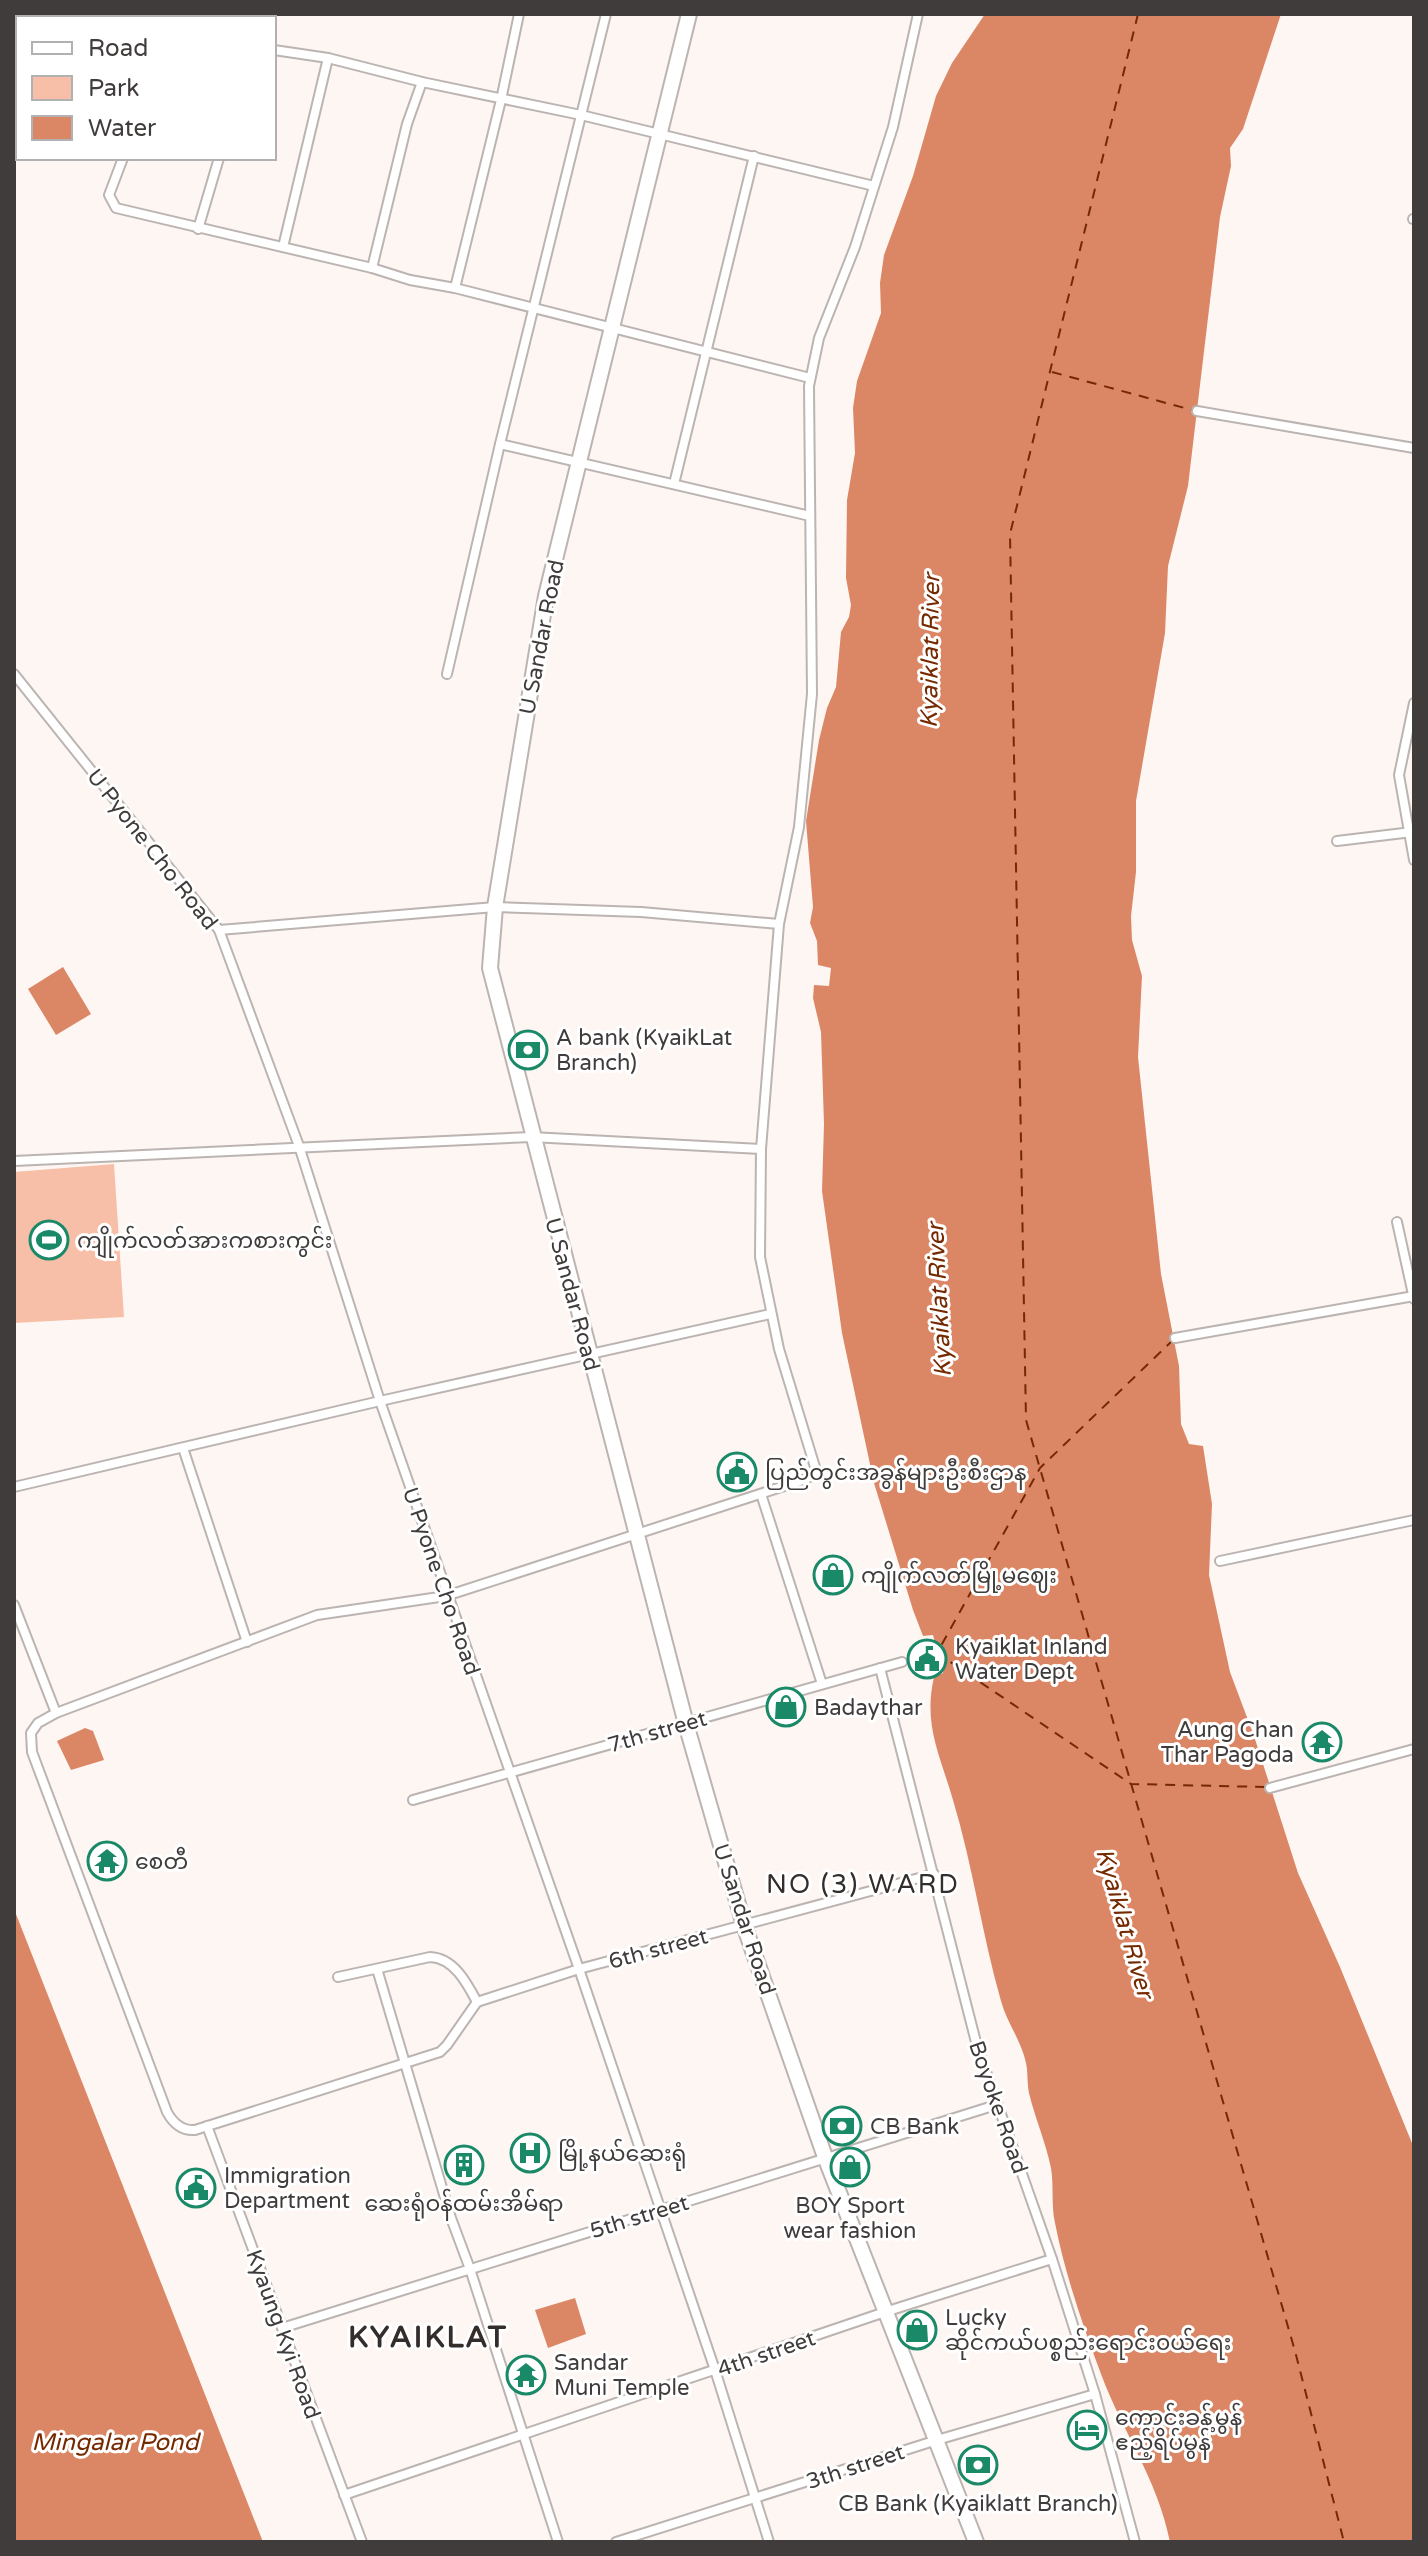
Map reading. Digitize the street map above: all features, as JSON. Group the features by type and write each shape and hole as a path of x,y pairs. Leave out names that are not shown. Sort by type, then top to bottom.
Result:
{"main road":[{"name":"U Sandar Road","path":"689,14 546,596 495,907 490,968 531,1137 686,1724 744,1925 825,2157 976,2542"}],"street":[{"path":"455,288 519,14"},
{"path":"447,674 606,14"},
{"path":"338,1977 440,1957 452,1966 477,2002 444,2048 405,2065 195,2130 184,2129 173,2121 32,1752 30,1740 33,1728 56,1713 317,1615 446,1596 810,1478 815,1471 770,1314 760,1257 761,1149 779,924 799,827 812,694 810,378 819,338 855,247 893,127 918,14"},
{"path":"276,50 328,58 501,100 581,115 874,186"},
{"path":"283,247 328,58"},
{"path":"372,268 407,124 422,82"},
{"path":"674,484 754,156"},
{"path":"122,160 109,195 116,208 372,268 410,280 455,288 810,378"},
{"path":"198,229 218,160"},
{"path":"1197,411 1414,448"},
{"path":"500,444 810,516"},
{"name":"U Pyone Cho Road","path":"14,674 219,930 299,1146 380,1401 579,1969 715,2370 769,2542"},
{"path":"1414,703 1399,775 1414,860"},
{"path":"1337,841 1411,832"},
{"path":"219,930 495,907 641,912 779,924"},
{"path":"14,1161 531,1137 761,1149"},
{"path":"1175,1338 1414,1297 1397,1222"},
{"path":"14,1487 770,1314"},
{"path":"183,1448 247,1642"},
{"path":"761,1494 822,1684"},
{"path":"1220,1561 1414,1520"},
{"path":"14,1605 56,1713"},
{"path":"14,1635 24,1631"},
{"name":"7th street","path":"413,1800 902,1662"},
{"name":"Boyoke Road","path":"880,1668 977,2046 1052,2259 1095,2394 1135,2542"},
{"path":"1270,1788 1414,1749"},
{"name":"6th street","path":"477,2002 579,1969 934,1874"},
{"path":"377,1969 451,2218 558,2542"},
{"name":"5th street","path":"282,2328 996,2105"},
{"name":"Kyaung Kyi Road","path":"207,2126 362,2542"},
{"name":"4th street","path":"344,2495 885,2312 1052,2259"},
{"name":"3th street","path":"616,2542 937,2440 1095,2394"}],"green space":[{"path":"114,1164 124,1317 14,1323 14,1172"}],"water":[{"name":"Kyaiklat River","path":"985,14 1281,14 1243,129 1230,148 1231,166 1220,217 1188,486 1168,566 1165,633 1136,801 1136,872 1131,916 1132,940 1142,976 1138,1057 1161,1274 1179,1366 1181,1424 1189,1444 1203,1446 1212,1504 1209,1575 1230,1672 1298,1873 1414,2148 1414,2542 1170,2542 1157,2497 1101,2374 1064,2261 1054,2216 1051,2168 1029,2093 1026,2063 1001,2001 960,1825 934,1740 931,1694 934,1677 943,1673 933,1635 923,1636 913,1610 874,1483 842,1333 822,1191 824,1124 821,1032 813,998 814,985 829,986 831,968 818,965 817,941 810,923 813,907 806,821 819,740 836,687 841,632 851,605 846,578 847,500 855,453 853,408 857,381 881,313 880,283 884,255 913,176 936,96 952,63"},
{"path":"63,967 91,1014 56,1035 28,989"},
{"path":"85,1728 93,1731 104,1760 71,1770 57,1741"},
{"name":"Mingalar Pond","path":"14,1909 263,2542 14,2542"},
{"path":"575,2298 586,2334 548,2348 535,2310"}],"ferry route":[{"path":"1138,14 1010,534 1026,1420 1295,2351 1344,2542"},
{"path":"1052,372 1192,410"},
{"path":"1174,1339 1040,1468 937,1653 1131,1784 1265,1787"}],"place":[{"name":"A bank (KyaikLat Branch)","path":"528,1050"},
{"name":"ကျိုက်လတ်အားကစားကွင်း","path":"49,1240"},
{"name":"ပြည်တွင်းအခွန်များဦးစီးဌာန","path":"737,1472"},
{"name":"ကျိုက်လတ်မြို့မဈေး","path":"833,1575"},
{"name":"Kyaiklat Inland Water Dept","path":"927,1659"},
{"name":"Badaythar","path":"786,1707"},
{"name":"Aung Chan Thar Pagoda","path":"1322,1742"},
{"name":"စေတီ","path":"107,1861"},
{"name":"CB Bank","path":"842,2126"},
{"name":"မြို့နယ်ဆေးရုံ","path":"530,2153"},
{"name":"ဆေးရုံဝန်ထမ်းအိမ်ရာ","path":"464,2165"},
{"name":"BOY Sport wear fashion","path":"850,2167"},
{"name":"Immigration Department","path":"196,2188"},
{"name":"Lucky ဆိုင်ကယ်ပစ္စည်းရောင်း၀ယ်ရေး","path":"917,2330"},
{"name":"Sandar Muni Temple","path":"526,2375"},
{"name":"ကောင်းခန့်မွန် ဧည့်ရိပ်မွန်","path":"1087,2430"},
{"name":"CB Bank (Kyaiklatt Branch)","path":"978,2465"}],"district":[{"name":"NO (3) WARD","path":"863,1884"},
{"name":"KYAIKLAT","path":"428,2337"}]}
